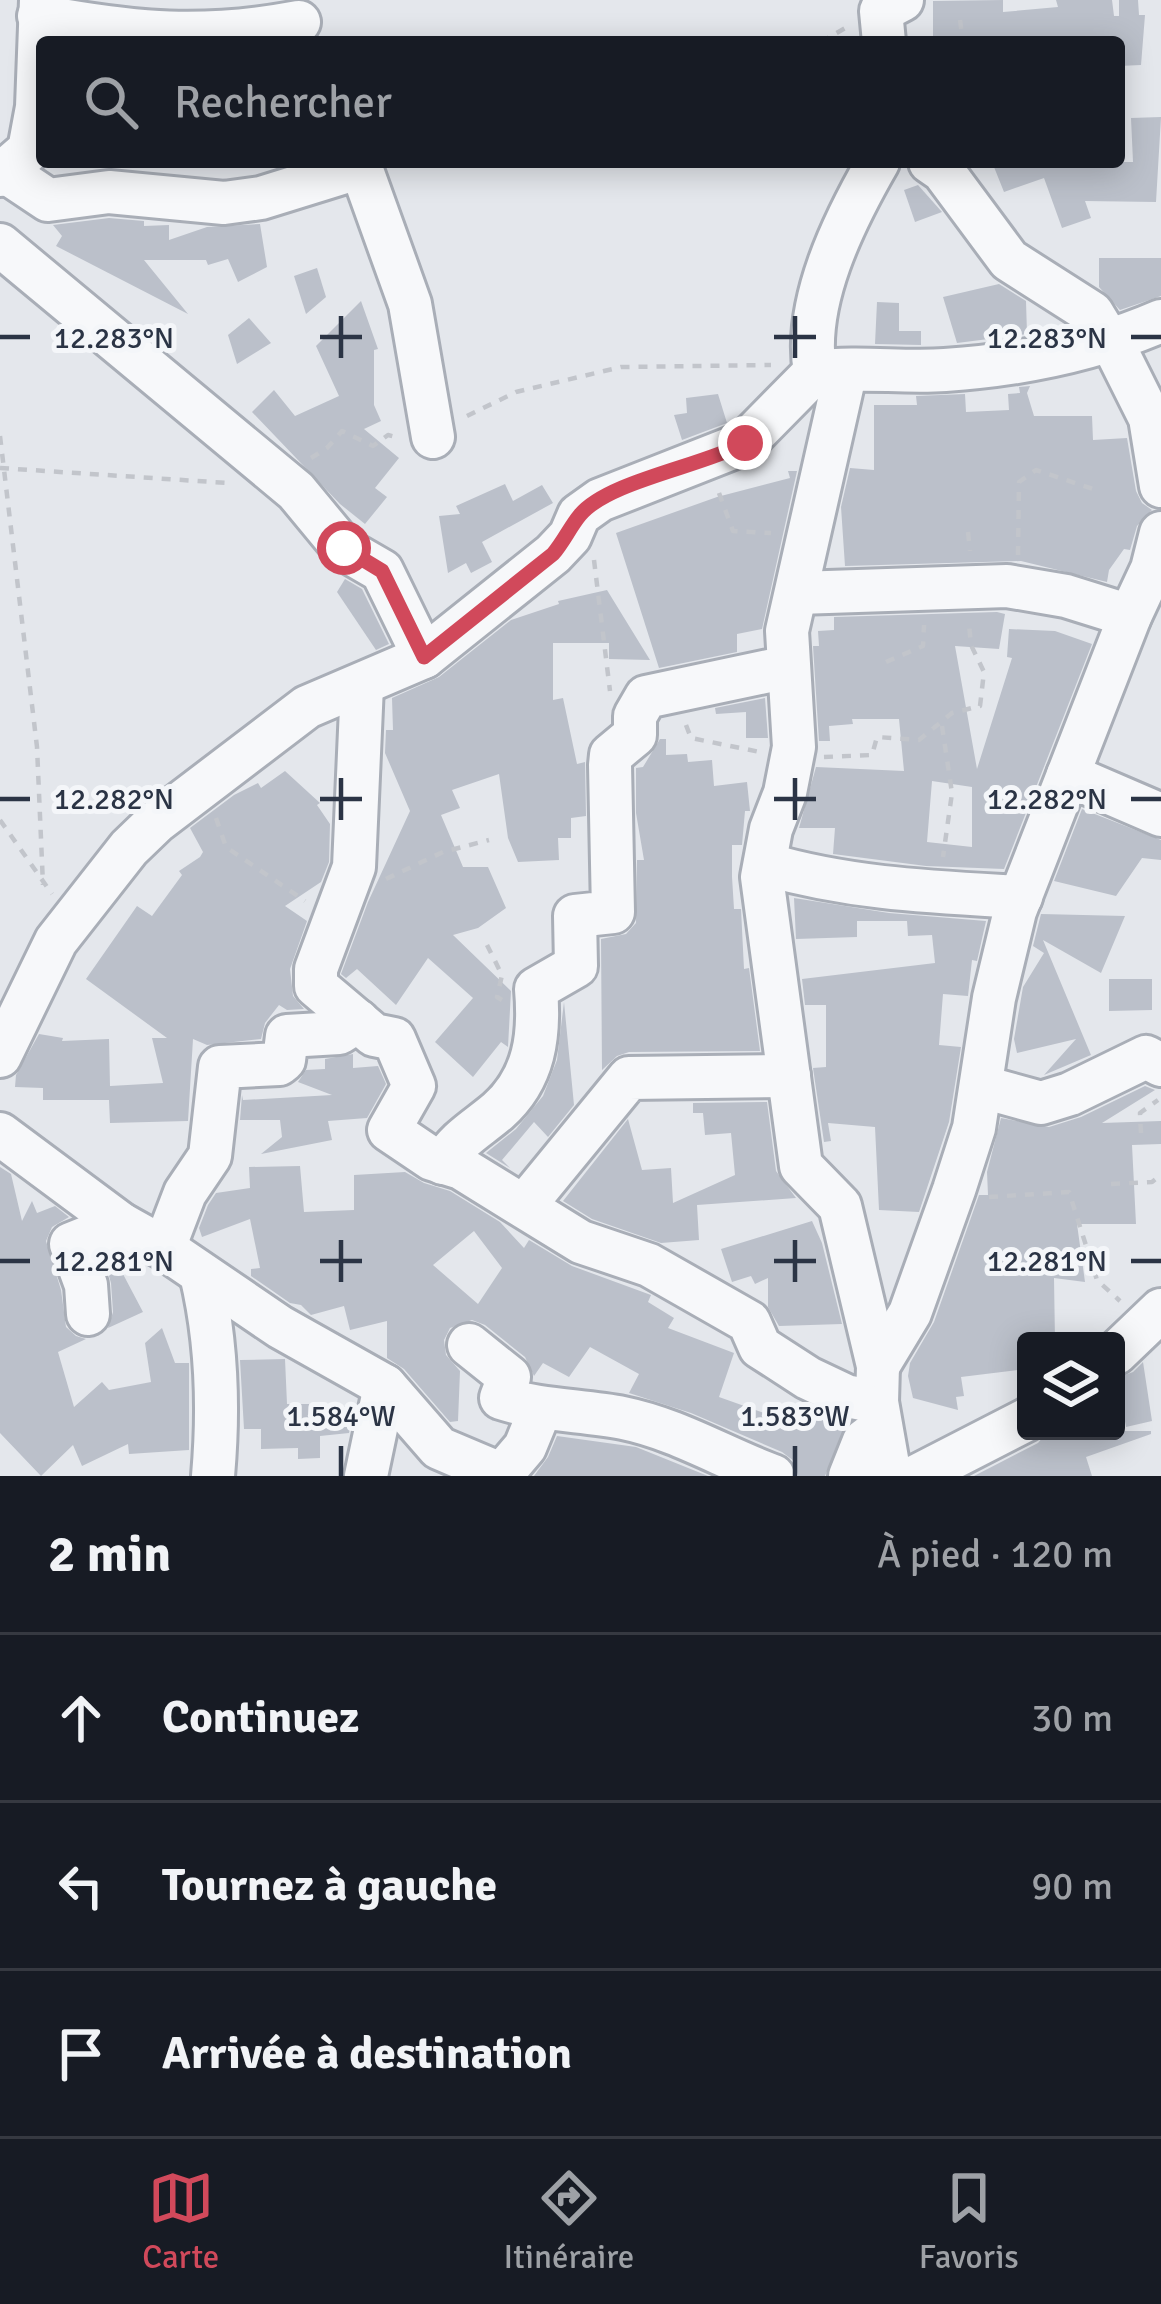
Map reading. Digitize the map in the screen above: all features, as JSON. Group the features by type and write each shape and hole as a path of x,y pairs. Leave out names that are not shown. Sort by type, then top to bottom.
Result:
{"street":[{"path":"40,8 184,35 243,32 298,21"},
{"path":"36,112 29,151 3,173 48,200 109,192 224,203 261,199 349,168"},
{"path":"361,168 410,304 434,437"},
{"path":"875,168 841,239 815,311 811,349 831,371 811,534 787,631 793,759 762,877 801,1166 840,1206 890,1476"},
{"path":"939,168 1009,260 1092,314 1150,418 1161,486"},
{"path":"0,245 296,491 344,548 382,571 424,657"},
{"path":"0,1056 56,941 129,848 307,707 424,657 553,554 576,522 600,500 745,443 831,371 946,370 1027,363 1110,341 1161,321"},
{"path":"850,1476 954,1190 982,1087 994,998 1021,897 1152,569 1161,533"},
{"path":"798,593 962,588 1066,596 1130,616"},
{"path":"443,1163 455,1143 512,1097 538,1042 536,989 576,966 575,916 613,913 610,765 618,748 634,735 634,716 646,697 788,667"},
{"path":"362,685 355,854 316,969 316,986 374,1035 394,1039 412,1091 389,1130 581,1242 649,1265 749,1322 760,1347 808,1378 846,1396 878,1398"},
{"path":"1068,775 1161,814"},
{"path":"765,864 854,886 1021,897"},
{"path":"164,1248 184,1193 211,1156 220,1067 279,1064 284,1060 287,1036 339,1033 358,1022"},
{"path":"982,1087 1041,1103 1146,1057 1161,1065"},
{"path":"524,1206 629,1078 789,1076"},
{"path":"0,1134 121,1224 280,1327 385,1386 439,1448 504,1475 525,1447 541,1408"},
{"path":"88,1314 86,1285 71,1244 121,1224"},
{"path":"201,1274 211,1314 219,1414 213,1476"},
{"path":"469,1345 509,1377 501,1398 625,1419 702,1443 730,1460 773,1476"},
{"path":"366,1476 385,1386"},
{"path":"917,1476 989,1459 1017,1429"}],"path":[{"path":"835,36 882,15"},
{"path":"960,20 962,36"},
{"path":"0,436 38,747 43,885 0,820"},
{"path":"710,459 733,531 811,534"},
{"path":"886,662 923,646 962,588 1018,557 1019,482 1036,470 1096,490"},
{"path":"576,522 595,562 618,748"},
{"path":"675,691 691,738 793,759 872,755 877,737 920,740 952,713 980,706 984,672 971,645 962,588"},
{"path":"942,725 952,793 945,829 943,892"},
{"path":"205,784 226,847 334,919"},
{"path":"350,878 389,879 442,852 489,840"},
{"path":"1141,1133 1140,1113 1161,1097"},
{"path":"1111,1184 1152,1182 1161,1175"},
{"path":"954,1190 975,1197 1069,1192 1097,1280 1141,1329"}],"building":[{"path":"1003,0 1003,12 1058,7 1056,0 1112,0 1114,16 1119,16 1119,0 1138,0 1139,15 1145,15 1141,65 1125,66 1125,36 933,36 933,1"},
{"path":"1161,117 1156,202 1085,201 1091,218 1062,228 1044,178 1004,192 994,168 1125,168 1125,162 1133,162 1131,118"},
{"path":"918,185 942,212 915,222 904,190"},
{"path":"109,218 144,221 144,226 169,225 169,240 207,227 260,224 267,267 238,282 228,259 208,265 206,260 144,260 188,314 56,246 62,236 53,225"},
{"path":"1099,258 1161,258 1161,296 1120,310 1099,287"},
{"path":"317,268 326,297 306,314 294,276"},
{"path":"999,284 1026,301 1027,334 957,343 943,297"},
{"path":"361,301 378,349 374,350 374,405 381,421 364,429 399,458 375,488 387,497 365,524 252,412 274,390 295,416 339,396 316,346"},
{"path":"877,302 899,303 899,331 921,331 921,345 875,344"},
{"path":"249,318 271,343 237,364 228,335"},
{"path":"1030,386 1027,393 1034,416 1092,416 1093,440 1127,438 1136,491 1152,510 1137,526 1130,550 1124,549 1109,570 1107,582 1021,561 845,566 841,507 850,468 874,470 874,405 917,405 916,396 965,394 966,412 1009,410 1008,394"},
{"path":"718,394 727,423 682,440 674,415 687,413 686,398"},
{"path":"788,471 797,471 762,629 737,634 737,652 659,668 616,533 717,497 790,478"},
{"path":"505,484 513,501 542,485 553,503 482,542 492,562 471,573 466,563 448,573 439,516 460,514 456,506"},
{"path":"345,579 362,589 389,644 376,650 337,592"},
{"path":"607,590 650,660 609,659 609,643 553,643 553,700 563,698 577,764 585,762 586,816 571,818 571,838 558,838 559,860 518,862 508,838 499,774 452,790 460,808 441,815 463,867 488,867 506,908 478,928 453,935 511,991 508,1047 501,1042 473,1077 435,1042 473,998 428,958 396,1005 357,969 346,978 341,974 410,811 385,753 386,730 393,730 392,698 439,677 511,620 558,601"},
{"path":"1005,614 999,649 955,646 977,769 1012,658 1007,657 1009,629 1055,631 1092,644 1004,869 926,866 833,854 835,828 799,828 816,767 904,771 899,719 852,719 853,724 829,726 830,741 819,741 813,646 819,646 818,631 834,630 834,617","holes":["932,781 972,787 972,847 927,842"]},
{"path":"765,698 768,738 746,738 746,712 716,714 715,708"},
{"path":"660,739 666,739 666,755 687,754 688,762 712,760 714,786 747,782 750,811 745,811 742,845 732,845 732,877 734,909 741,909 744,969 749,968 760,1051 629,1052 602,1070 601,939 626,934 636,923 637,860 644,860 636,813 636,768 643,767"},
{"path":"285,771 320,803 330,824 329,862 321,882 285,906 307,921 290,969 293,996 304,1009 287,1010 279,1005 265,1023 261,1039 207,1045 193,1039 188,1121 110,1123 109,1100 43,1100 43,1088 15,1087 16,1075 39,1034 62,1041 109,1039 110,1086 163,1083 152,1038 167,1038 86,979 137,906 152,916 182,875 179,871 200,857 203,852 190,828 234,795 258,783 261,788"},
{"path":"1082,809 1161,840 1161,860 1142,858 1116,896 1054,881"},
{"path":"794,898 986,921 977,961 972,960 968,996 943,994 939,1045 961,1047 949,1122 919,1212 879,1210 875,1127 828,1123 831,1141 824,1142 813,1068 826,1067 826,1005 805,1005 802,979 935,963 932,935 908,936 907,921 857,921 857,937 796,939"},
{"path":"1041,914 1125,916 1101,973 1043,940 1091,1055 1044,1075 1076,1039 1017,1053 1014,1039 1023,987 1044,953 1033,946"},
{"path":"1109,979 1152,979 1152,1010 1109,1011"},
{"path":"564,1002 574,1105 548,1137 534,1122 502,1160 510,1168 486,1153 516,1129 543,1096 557,1060"},
{"path":"353,1054 353,1068 378,1066 386,1084 367,1118 328,1121 332,1140 261,1154 282,1137 280,1120 240,1120 242,1095 243,1100 332,1095 298,1082 306,1070 325,1069 325,1059"},
{"path":"1145,1086 1155,1090 1102,1123 1161,1121 1161,1144 1132,1145 1136,1224 1077,1224 1085,1282 1054,1278 1055,1332 1017,1332 1017,1370 961,1377 964,1396 956,1397 958,1410 913,1398 910,1363 934,1322 979,1195 988,1195 987,1172 1001,1118 1049,1127"},
{"path":"767,1102 776,1171 796,1198 697,1205 699,1240 661,1243 592,1219 563,1201 628,1119 642,1170 671,1168 673,1203 735,1175 731,1133 705,1135 703,1113 693,1113 693,1103"},
{"path":"300,1166 304,1212 354,1210 354,1175 405,1172 450,1191 500,1222 524,1248 529,1240 572,1266 651,1295 648,1302 674,1318 668,1328 734,1353 719,1397 770,1415 773,1409 810,1422 812,1413 847,1422 825,1476 798,1476 794,1461 782,1452 691,1413 629,1393 639,1374 590,1347 569,1377 543,1363 534,1376 525,1357 472,1320 450,1328 444,1340 446,1355 460,1371 458,1421 450,1422 404,1369 387,1358 387,1321 350,1330 344,1306 311,1315 251,1276 251,1269 260,1268 250,1219 202,1237 199,1228 216,1193 250,1188 249,1167","holes":["474,1231 502,1268 478,1304 433,1265"]},
{"path":"0,1167 11,1174 22,1221 32,1201 37,1213 55,1206 69,1217 52,1227 46,1241 66,1327 86,1339 58,1352 74,1407 102,1382 109,1390 151,1382 145,1343 162,1328 175,1363 189,1363 189,1450 129,1454 128,1444 82,1466 73,1445 41,1476 0,1433"},
{"path":"812,1221 842,1324 779,1326 768,1307 768,1278 755,1284 751,1276 732,1282 721,1249"},
{"path":"114,1257 143,1312 108,1328 113,1312 104,1259"},
{"path":"285,1359 287,1404 309,1404 309,1410 355,1405 349,1433 320,1436 320,1458 298,1459 298,1448 261,1449 261,1429 244,1429 240,1360"},
{"path":"1143,1362 1152,1421 1126,1427 1125,1375"},
{"path":"1125,1431 1151,1431 1086,1457 1092,1476 974,1476 1038,1443 1125,1440"},
{"path":"557,1436 636,1447 708,1476 534,1476"}],"route":[{"path":"344,548 382,571 424,657 553,554 570,536 579,515 600,500 745,443"}]}
